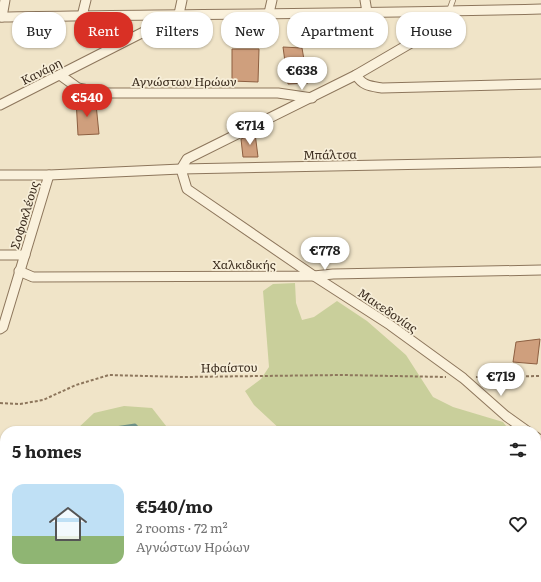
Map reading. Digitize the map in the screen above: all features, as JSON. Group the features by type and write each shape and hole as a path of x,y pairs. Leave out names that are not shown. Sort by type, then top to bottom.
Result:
{"street":[{"path":"5,0 1,17 74,16"},
{"path":"83,12 86,0"},
{"path":"179,12 182,0"},
{"path":"269,12 272,0"},
{"path":"365,0 367,12"},
{"path":"449,12 541,9"},
{"name":"Κανάρη","path":"0,105 141,33"},
{"path":"181,169 187,159 356,76 403,48"},
{"name":"Αγνώστων Ηρώων","path":"60,75 78,88 103,93 278,93 312,98"},
{"path":"356,76 361,83 371,87 382,88 541,84"},
{"name":"Μπάλτσα","path":"0,175 49,176 181,169 541,162"},
{"name":"Μακεδονίας","path":"181,169 187,189 314,276 390,325 463,378 506,416 520,426"},
{"name":"Σοφοκλέους","path":"0,329 3,327 49,176"},
{"path":"0,255 25,255"},
{"name":"Χαλκιδικής","path":"20,271 33,277 314,276 333,274 541,270"}],"lane":[{"path":"449,12 453,0"}],"path":[{"name":"Ηφαίστου","path":"0,403 20,404 43,400 76,384 109,375 183,377 342,375 463,378 541,376"}],"green space":[{"path":"295,283 296,303 302,320 314,317 337,301 367,321 406,355 433,397 453,407 503,422 506,426 277,426 254,405 245,391 261,379 269,367 263,291 273,284"},
{"path":"124,406 152,408 166,426 80,426 94,413"}],"building":[{"path":"283,47 302,48 308,83 288,84"},
{"path":"232,49 259,49 258,82 232,81"},
{"path":"76,99 96,104 99,134 78,135"},
{"path":"255,133 258,157 243,157 241,139"},
{"path":"540,339 537,364 513,362 516,342"}],"waterway":[{"path":"128,426 136,426"}]}
